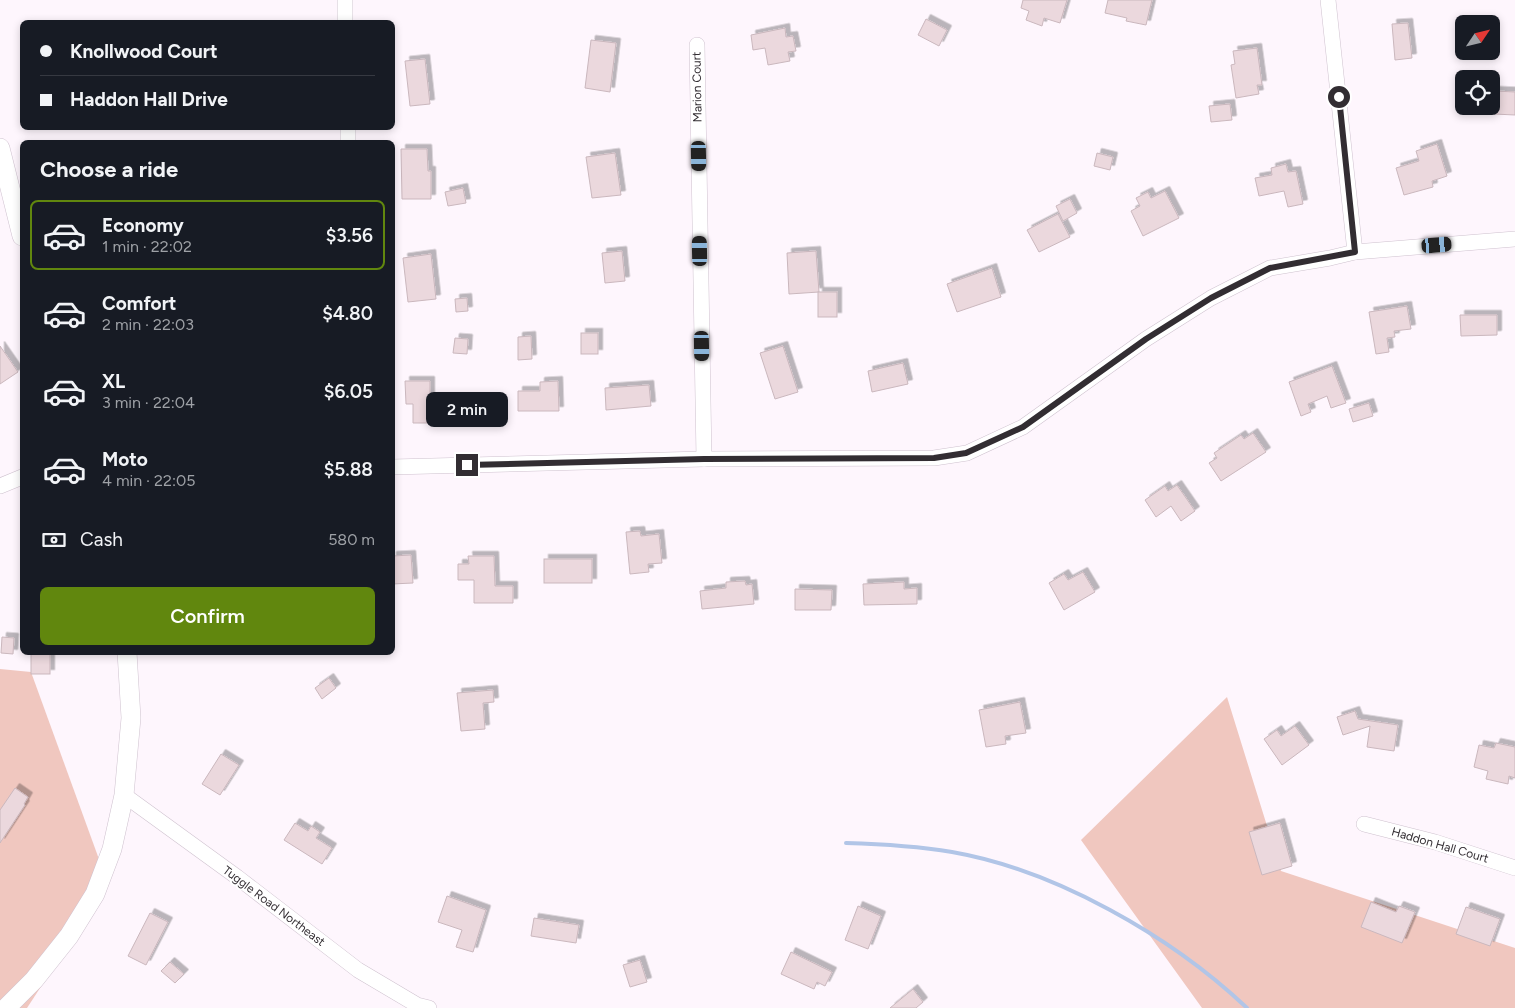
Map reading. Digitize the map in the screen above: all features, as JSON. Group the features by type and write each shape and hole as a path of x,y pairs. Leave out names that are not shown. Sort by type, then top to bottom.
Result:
{"main road":[{"path":"0,148 20,228"},
{"path":"6,1008 34,980 69,936 95,894 112,849 124,795 131,718 127,655"}],"street":[{"path":"345,0 345,20"},
{"path":"1328,0 1355,252"},
{"name":"Marion Court","path":"697,45 704,459"},
{"path":"395,467 704,459 934,458 966,453 1023,427 1146,339 1211,298 1270,268 1355,252 1515,238"},
{"path":"0,486 20,479"},
{"name":"Tuggle Road Northeast","path":"124,795 237,877 358,970 417,1005 429,1008"},
{"name":"Haddon Hall Court","path":"1364,824 1435,842 1515,868"}],"shaded area":[{"path":"0,669 31,672 108,884 27,1008 0,1008"},
{"path":"1227,697 1281,871 1515,948 1515,1008 1202,1008 1081,840"}],"building":[{"path":"1023,0 1067,0 1060,23 1044,18 1042,26 1026,20 1029,11 1021,8"},
{"path":"1108,0 1152,0 1146,25 1126,21 1127,18 1105,13"},
{"path":"926,19 947,30 939,46 918,35"},
{"path":"1408,23 1412,58 1395,60 1392,24"},
{"path":"785,28 786,37 793,36 796,51 788,52 790,61 768,65 765,48 753,50 751,35"},
{"path":"591,40 616,43 610,92 585,88"},
{"path":"1257,48 1262,85 1257,85 1259,94 1236,98 1231,65 1235,64 1233,51"},
{"path":"425,59 430,104 410,106 405,61"},
{"path":"1500,91 1515,92 1515,115 1500,114"},
{"path":"1230,104 1232,120 1211,122 1209,106"},
{"path":"1437,144 1447,176 1432,181 1433,187 1404,195 1396,168 1419,161 1416,151"},
{"path":"401,149 427,149 428,171 431,171 431,199 402,199"},
{"path":"615,153 621,195 592,198 586,157"},
{"path":"1097,153 1113,157 1110,170 1094,166"},
{"path":"1286,164 1288,172 1296,171 1303,204 1288,207 1284,191 1259,196 1255,178 1272,175 1271,168"},
{"path":"463,188 466,203 448,206 445,192"},
{"path":"1165,191 1179,218 1143,236 1131,211 1140,206 1136,198 1148,192 1151,198"},
{"path":"1070,199 1077,213 1063,221 1056,206"},
{"path":"1058,214 1070,237 1039,252 1027,230"},
{"path":"622,251 625,281 605,283 602,253"},
{"path":"816,251 819,292 789,294 787,253"},
{"path":"431,254 436,299 408,302 403,258"},
{"path":"992,268 1001,297 957,312 947,284"},
{"path":"818,292 837,292 837,317 818,317"},
{"path":"467,298 468,311 456,312 455,299"},
{"path":"1407,306 1411,329 1394,331 1395,337 1387,338 1389,352 1376,354 1369,312"},
{"path":"1460,315 1497,315 1497,335 1461,336"},
{"path":"581,333 598,333 598,354 581,354"},
{"path":"531,336 532,359 518,360 518,337"},
{"path":"455,338 468,339 467,354 453,353"},
{"path":"0,346 18,372 0,384"},
{"path":"783,346 798,392 775,399 760,353"},
{"path":"903,363 908,384 872,392 868,371"},
{"path":"1332,366 1346,403 1331,408 1327,396 1308,404 1311,412 1301,416 1289,382"},
{"path":"405,381 430,381 430,423 413,423 413,404 406,404"},
{"path":"558,381 559,411 518,411 518,391 540,391 540,382"},
{"path":"649,385 651,406 606,410 605,388"},
{"path":"1369,403 1373,416 1353,422 1349,409"},
{"path":"1253,433 1266,452 1221,481 1209,463 1217,458 1214,453 1241,435 1244,439"},
{"path":"1177,485 1195,511 1181,521 1171,506 1156,517 1145,500 1165,486 1168,491"},
{"path":"640,531 641,536 659,534 662,563 648,564 649,572 630,574 626,532"},
{"path":"411,555 413,583 395,584 395,556"},
{"path":"468,556 494,556 495,586 513,586 513,603 474,603 474,580 458,580 458,564 469,564"},
{"path":"544,559 592,559 592,583 544,583"},
{"path":"1083,572 1095,592 1064,610 1049,583 1064,574 1068,580"},
{"path":"745,581 746,585 752,584 754,604 702,609 700,591 726,588 726,582"},
{"path":"904,582 904,589 917,588 917,604 864,605 863,584"},
{"path":"795,589 832,590 831,610 795,610"},
{"path":"2,637 14,638 13,654 1,653"},
{"path":"31,655 50,655 50,674 31,674"},
{"path":"329,678 336,688 322,699 315,688"},
{"path":"493,690 494,702 483,703 485,729 461,731 457,693"},
{"path":"1020,702 1026,733 1005,736 1006,744 986,747 979,710"},
{"path":"1355,711 1358,719 1398,725 1394,751 1367,747 1370,726 1343,735 1337,717"},
{"path":"1295,726 1309,745 1282,765 1264,739 1277,730 1281,736"},
{"path":"1496,743 1515,747 1515,778 1509,776 1508,784 1486,779 1488,771 1474,767 1479,745 1494,748"},
{"path":"221,754 239,765 220,795 202,784"},
{"path":"15,788 28,797 25,805 0,843 0,810"},
{"path":"295,823 308,831 311,826 320,832 316,838 332,848 322,864 284,840"},
{"path":"1280,823 1292,866 1262,875 1249,832"},
{"path":"447,896 486,910 473,952 456,947 462,930 438,922"},
{"path":"1371,902 1396,912 1399,906 1415,912 1402,943 1361,927"},
{"path":"858,906 881,916 868,949 845,940"},
{"path":"1466,907 1500,919 1490,946 1456,934"},
{"path":"150,913 168,922 146,965 128,956"},
{"path":"534,918 579,925 576,943 531,936"},
{"path":"791,952 832,972 825,986 817,982 814,989 781,974"},
{"path":"640,960 647,982 630,987 623,965"},
{"path":"170,962 184,974 175,983 161,971"},
{"path":"913,989 923,1002 916,1008 890,1008"}],"waterway":[{"path":"846,843 925,848 952,852 991,861 1071,890 1110,910 1183,956 1217,981 1247,1008"}],"route":[{"path":"467,465 704,459 934,458 966,453 1023,427 1146,339 1211,298 1270,268 1355,252 1339,97"}]}
